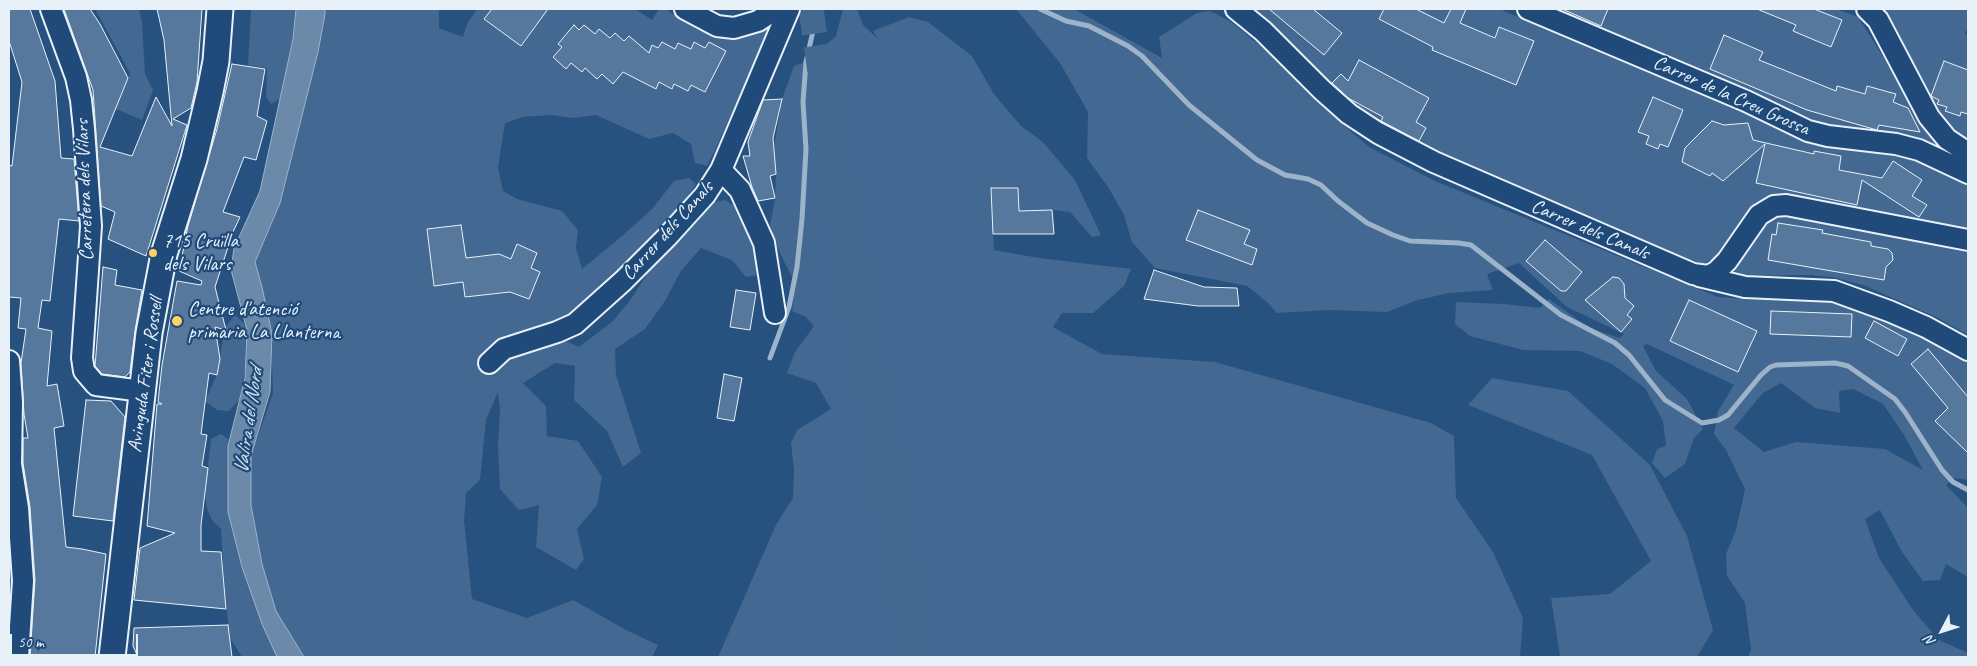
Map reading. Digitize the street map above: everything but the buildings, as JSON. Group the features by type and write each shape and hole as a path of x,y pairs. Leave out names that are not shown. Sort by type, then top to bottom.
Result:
{"main road":[{"name":"Avinguda Fiter i Rossell","path":"112,657 150,333 164,254 194,159 210,92 216,61 220,9"}],"street":[{"name":"Carretera dels Vilars","path":"51,9 76,77 84,129 91,226 82,358 84,371 96,385 142,391"},
{"path":"685,9 717,26 734,28 758,22 776,9"},
{"name":"Carrer dels Canals","path":"489,363 504,349 557,332 575,324 623,281 705,195 722,170 789,9"},
{"name":"Carrer dels Canals","path":"1236,9 1263,31 1349,114 1378,133 1434,162 1693,274 1708,276 1716,272 1727,261 1759,215 1774,206 1793,206 1968,240"},
{"name":"Carrer de la Creu Grossa","path":"1528,9 1746,101 1808,131 1828,136 1896,144 1918,150 1968,173"},
{"path":"1867,9 1878,20 1929,117 1947,139 1968,152"},
{"path":"722,170 740,190 764,243 776,313"},
{"path":"1693,274 1745,287 1834,291 1926,327 1968,350"},
{"path":"9,361 12,402 11,464 18,508 23,581 18,657"}],"shaded area":[{"path":"95,9 139,9 142,22 145,74 153,90 142,120 116,109 130,73"},
{"path":"251,9 439,9 439,28 463,37 467,24 477,9 635,9 652,20 659,9 665,9 696,29 724,37 752,35 772,24 707,166 695,163 691,144 673,133 649,139 596,115 574,118 551,115 523,117 505,123 498,168 503,191 517,199 562,211 578,230 576,248 582,269 652,209 674,181 689,178 696,184 677,213 581,309 551,334 579,347 613,321 631,299 651,268 699,220 710,203 725,200 741,210 748,222 759,275 746,277 732,260 701,248 681,271 665,301 645,329 615,349 616,375 641,453 623,467 607,431 574,400 575,366 555,363 523,383 546,406 547,436 578,441 602,477 597,505 577,529 584,559 576,570 536,547 539,505 519,510 500,489 498,446 500,409 498,392 486,420 480,480 466,493 464,520 472,599 527,618 573,600 628,631 658,645 652,657 304,657 276,611 262,564 251,505 250,480 251,456 273,393 271,331 255,262 280,203 313,71 285,80 281,98 271,104 266,97 267,68 248,65"},
{"path":"843,9 857,9 863,25 878,39 873,31 909,17 928,22 972,56 994,94 1021,126 1043,142 1075,180 1101,235 1092,237 1070,212 1053,210 1054,234 993,234 994,250 1039,258 1131,269 1124,286 1093,313 1062,313 1053,327 1102,354 1215,362 1431,423 1454,436 1456,498 1493,552 1523,618 1520,657 718,657 776,525 793,498 794,470 791,443 797,430 831,409 816,383 787,373 795,352 814,326 806,317 792,311 795,283 777,247 770,226 775,198 774,147 782,99 794,66 806,62 836,36"},
{"path":"1016,9 1074,9 1162,58 1159,37 1197,13 1210,11 1230,21 1264,49 1312,98 1369,147 1435,181 1718,297 1805,299 1847,305 1883,316 1965,361 1968,364 1968,461 1965,459 1968,463 1968,480 1955,478 1946,485 1968,508 1968,577 1946,564 1940,580 1923,581 1902,552 1880,510 1865,519 1879,558 1913,610 1939,640 1968,653 1968,657 1748,657 1751,650 1745,603 1727,576 1726,554 1736,530 1745,489 1726,450 1714,434 1718,411 1734,385 1647,344 1643,346 1656,371 1687,399 1703,429 1694,438 1685,464 1665,478 1652,463 1657,449 1666,446 1663,421 1645,388 1612,364 1580,351 1523,350 1470,336 1455,324 1456,302 1540,308 1549,299 1588,327 1619,338 1624,334 1567,307 1519,263 1487,274 1493,290 1449,293 1418,300 1387,312 1330,310 1277,313 1247,286 1155,268 1132,242 1124,215 1108,187 1087,158 1088,112 1060,63","holes":["1781,383 1815,408 1840,413 1839,391 1853,389 1883,404 1904,435 1923,470 1885,449 1796,442 1764,452 1734,428 1763,393"]},
{"path":"1246,9 1499,9 1768,121 1915,157 1968,180 1968,233 1788,195 1774,194 1761,200 1746,213 1727,244 1716,257 1703,264 1680,257 1422,146 1374,119 1331,87"},
{"path":"1551,9 1837,9 1858,17 1937,142 1968,160 1825,125"},
{"path":"1879,9 1968,9 1968,27 1965,33 1968,36 1968,141 1945,126"},
{"path":"1779,214 1837,224 1968,253 1968,335 1936,317 1863,285 1832,277 1809,275 1741,276 1735,273 1735,267 1761,226 1770,217"},
{"path":"235,315 246,325 245,369 240,399 229,411 217,410 205,401 217,375 225,327"},
{"path":"1492,378 1568,391 1650,465 1687,536 1713,630 1697,657 1560,657 1551,598 1610,594 1651,561 1592,455 1468,405"},
{"path":"221,434 228,439 228,511 241,564 278,657 242,657 230,638 224,584 221,529 212,520 207,509 205,491 211,439"},
{"path":"9,509 12,553 9,651"}],"water":[{"name":"Valira del Nord","path":"296,9 325,9 325,14 318,52 280,203 255,262 272,334 270,392 251,456 251,505 262,564 276,611 304,657 277,657 262,624 242,567 228,512 228,446 245,378 247,330 231,270 234,248 260,191 293,39"}],"waterway":[{"path":"770,358 789,307 797,267 806,149 803,102 806,62 818,9"},
{"path":"1040,9 1066,21 1089,26 1128,46 1142,56 1189,105 1257,160 1285,175 1308,179 1321,185 1338,201 1367,223 1410,241 1471,245 1561,315 1615,343 1629,355 1665,400 1702,423 1719,420 1728,415 1761,375 1770,367 1776,365 1835,363 1848,366 1895,399 1942,470 1953,482 1968,490"}],"tunnel":[{"path":"811,9 830,141 877,409 915,657"}],"place":[{"name":"715 Cruïlla dels Vilars","path":"153,253"},
{"name":"Centre d'atenció primaria La Llanterna","path":"177,321"}]}
